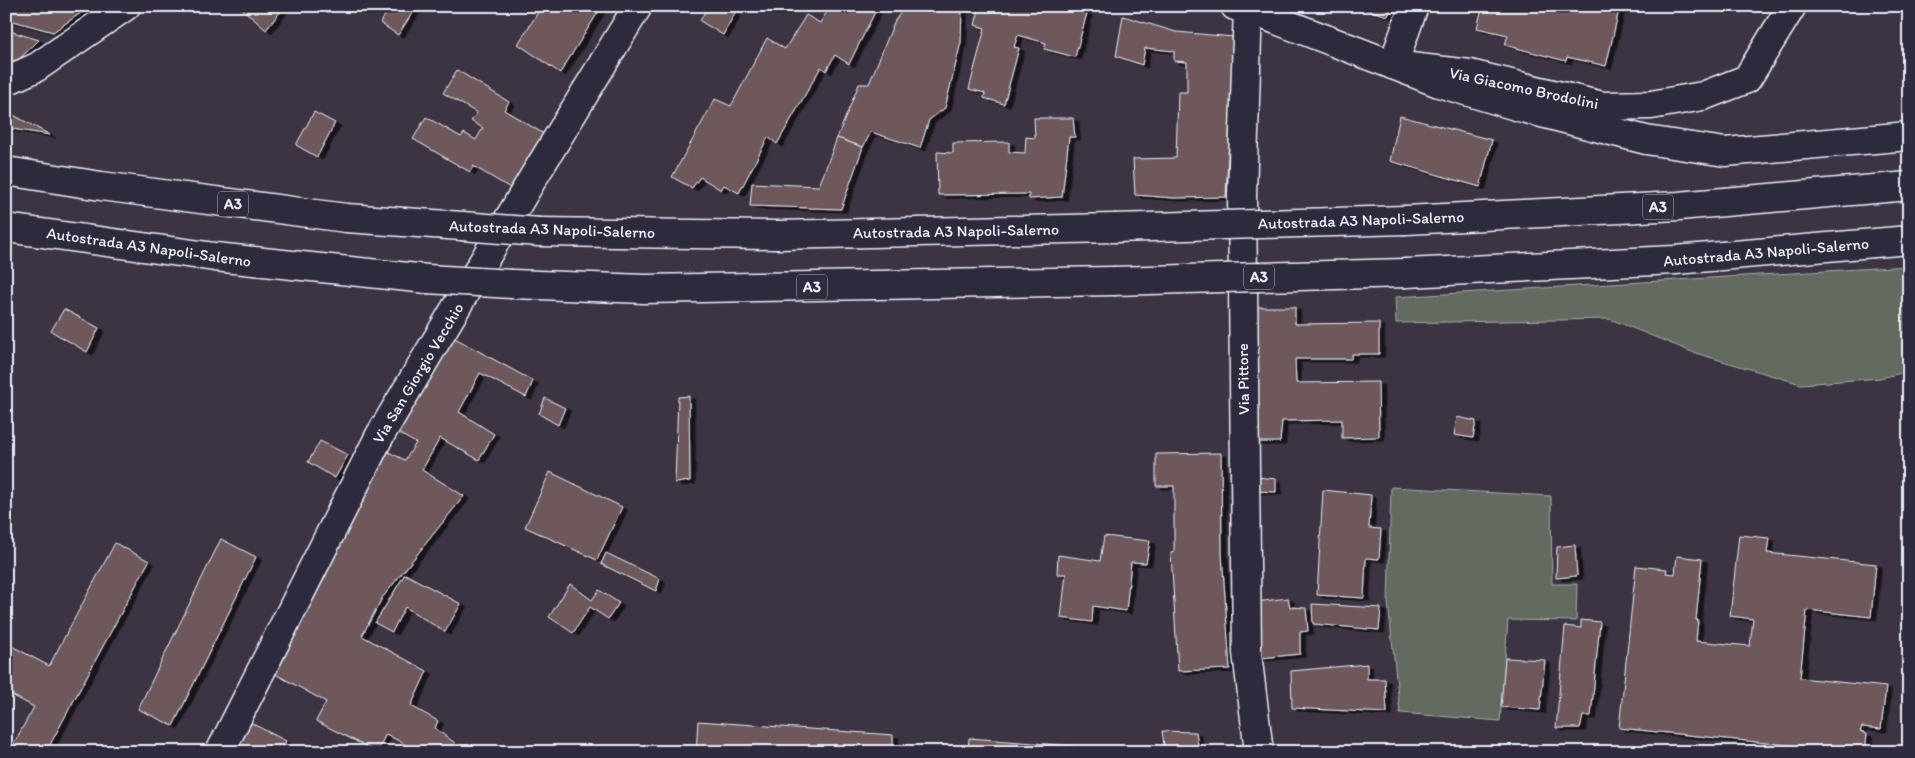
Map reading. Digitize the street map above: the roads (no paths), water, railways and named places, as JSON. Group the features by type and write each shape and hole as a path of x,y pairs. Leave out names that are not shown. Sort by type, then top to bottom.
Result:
{"main road":[{"path":"6,81 36,67 126,6"},
{"name":"Via San Giorgio Vecchio","path":"220,752 379,437 638,6"},
{"path":"1392,65 1414,6"},
{"name":"Via Giacomo Brodolini","path":"1392,65 1470,74 1603,106 1651,105 1703,96 1747,79 1792,6"},
{"path":"1244,7 1438,83 1526,109 1646,140 1726,152 1909,136"},
{"name":"Via Pittore","path":"1244,7 1242,195 1247,643 1259,752"},
{"name":"Autostrada A3 Napoli-Salerno","path":"6,171 101,186 346,218 539,232 776,235 1406,220 1678,206 1909,186"},
{"name":"Autostrada A3 Napoli-Salerno","path":"6,228 215,257 427,279 645,289 1113,281 1406,273 1675,260 1909,240"}]}
